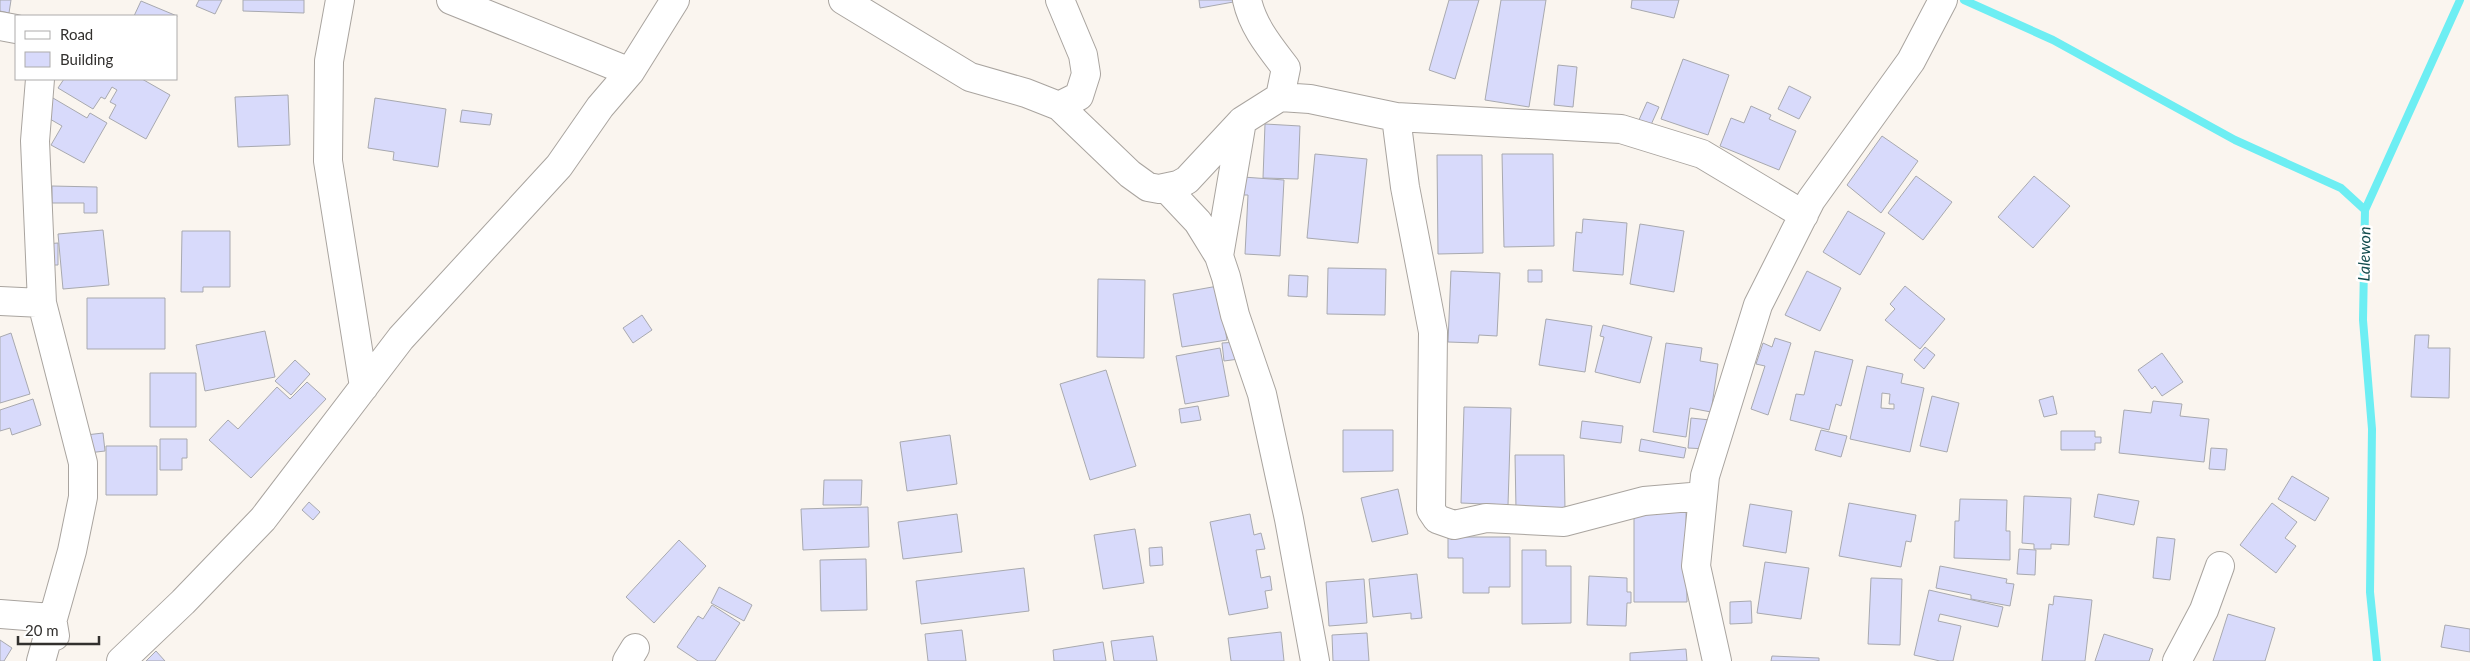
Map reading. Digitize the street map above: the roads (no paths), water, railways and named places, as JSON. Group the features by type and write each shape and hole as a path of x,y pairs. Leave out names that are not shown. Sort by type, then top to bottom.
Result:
{"street":[{"path":"340,0 329,61 328,161 364,387"},
{"path":"451,0 630,72"},
{"path":"122,661 184,602 263,519 401,338 559,166 600,107 630,72 675,0"},
{"path":"843,0 970,77 1026,93 1059,106 1130,174 1148,187 1166,188 1187,180 1242,121 1280,96 1310,99 1396,117 1621,129 1702,154 1804,215"},
{"path":"1059,106 1079,96 1086,74 1083,55 1060,0"},
{"path":"1247,0 1250,14 1264,40 1286,68 1280,96"},
{"path":"1717,661 1696,566 1705,476 1758,305 1811,200 1911,62 1942,0"},
{"path":"0,26 15,28"},
{"path":"40,80 35,141 42,303 83,463 81,506 72,551 41,661"},
{"path":"1396,117 1405,187 1432,332 1431,510 1438,519 1454,525 1486,518 1564,522 1644,501 1703,496"},
{"path":"1219,256 1242,121"},
{"path":"1166,188 1198,222 1219,256 1235,315 1262,394 1289,519 1315,661"},
{"path":"0,302 42,303"},
{"path":"2177,661 2204,610 2220,566"},
{"path":"0,614 52,618"},
{"path":"52,618 58,661"}],"waterway":[{"name":"Lalewon","path":"1964,0 2053,40 2235,140 2341,188 2365,210"},
{"name":"Lalewon","path":"2377,661 2370,592 2372,429 2363,320 2365,210 2460,0"}]}
